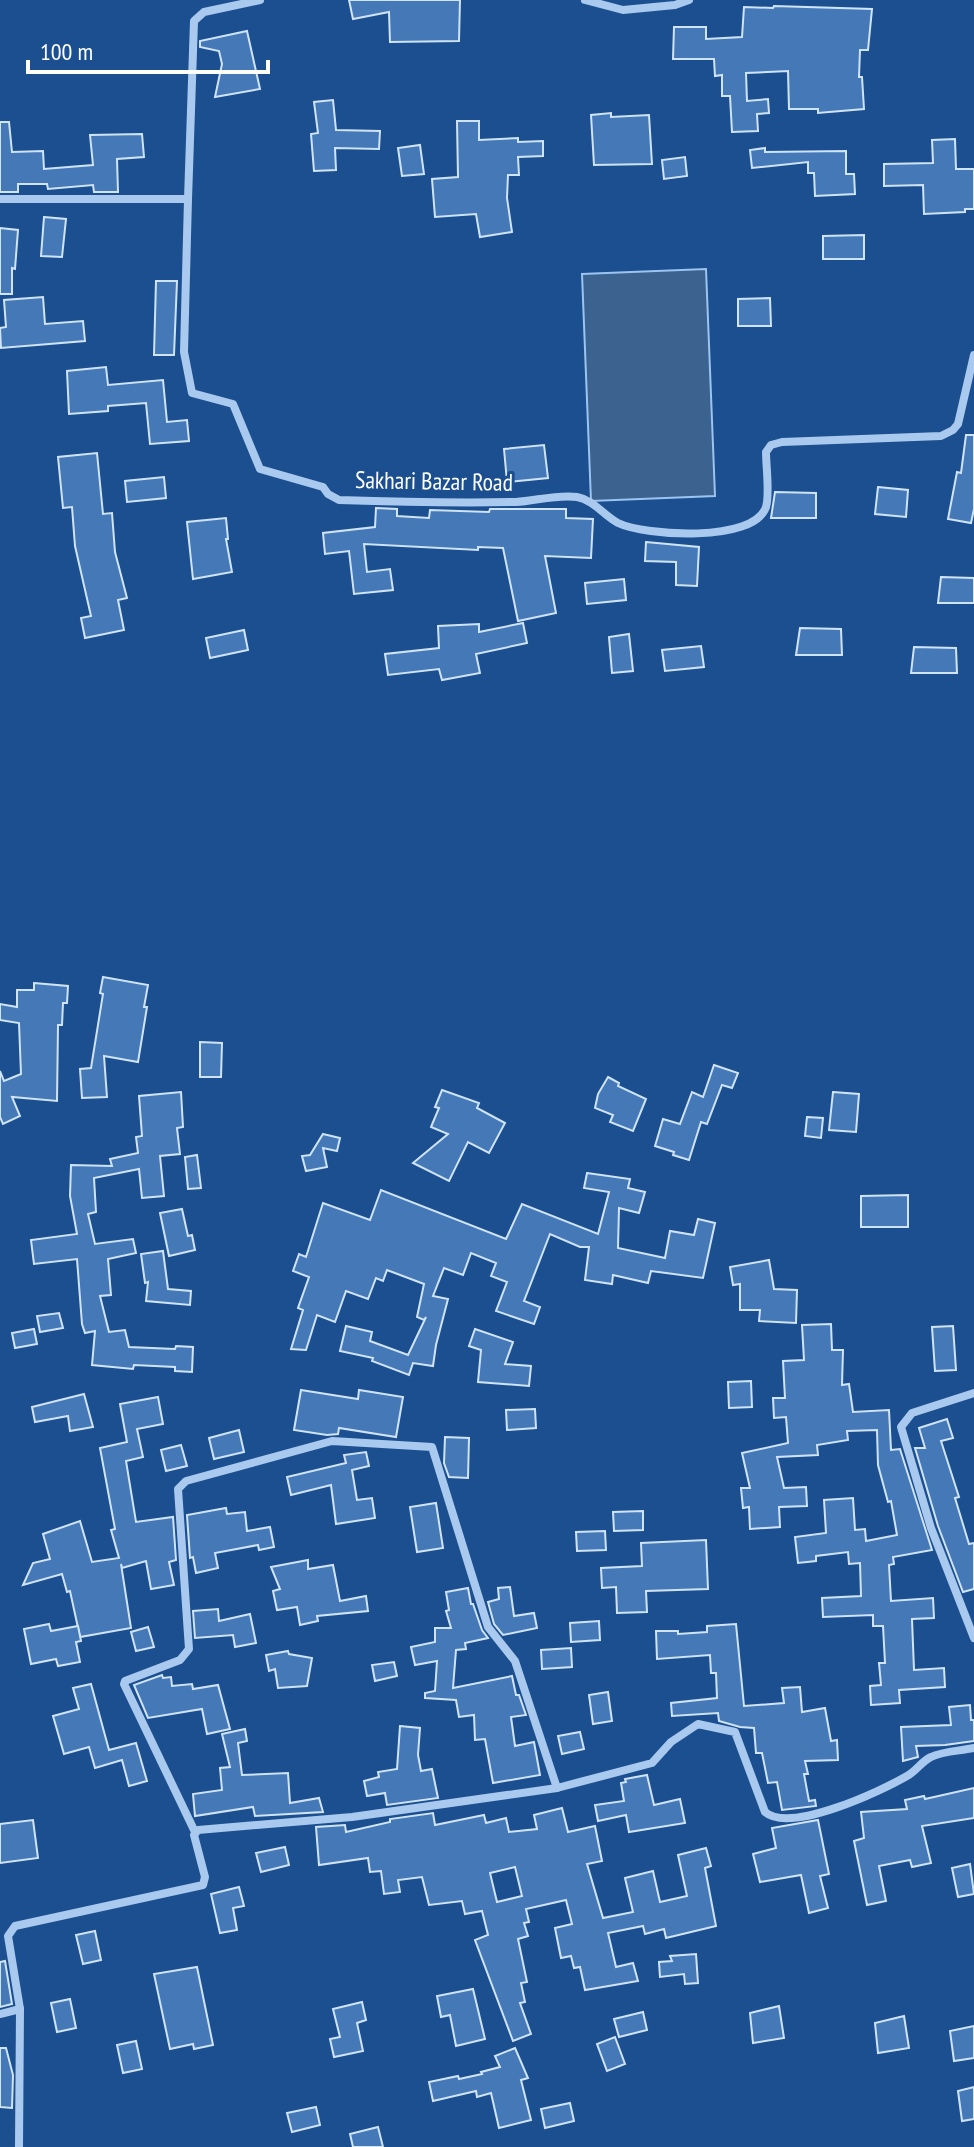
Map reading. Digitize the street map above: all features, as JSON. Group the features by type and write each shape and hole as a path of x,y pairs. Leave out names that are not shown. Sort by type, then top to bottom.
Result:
{"street":[{"path":"0,199 188,199 194,21 204,12 260,0"},
{"path":"585,0 623,10 675,5 689,0"},
{"name":"Sakhari Bazar Road","path":"188,199 184,352 192,393 233,404 260,469 323,487 339,500 427,503 575,497 592,503 618,523 641,530 698,534 736,530 756,521 766,507 766,452 771,445 782,442 941,436 953,430 958,424 974,355"},
{"path":"974,1393 912,1413 901,1427 931,1528 974,1638"},
{"path":"19,2147 20,2009 8,1936 15,1926 203,1885 205,1877 195,1832 124,1684 180,1660 189,1649 178,1489 186,1481 332,1441 432,1447 488,1627 515,1661 557,1788"},
{"path":"195,1832 352,1817 557,1788 652,1763 671,1742 698,1724 735,1732 765,1812 772,1817 783,1818 810,1815 850,1803 911,1774 927,1758 974,1748"},
{"path":"0,2014 20,2009"}],"water":[{"path":"706,269 715,496 591,501 582,274"}],"building":[{"path":"349,0 460,0 459,41 390,42 389,12 353,19"},
{"path":"744,7 872,9 868,50 860,50 859,77 862,77 864,109 818,113 818,109 789,109 788,71 746,73 747,101 768,99 769,113 757,114 758,131 732,132 730,96 722,96 722,75 715,76 714,59 673,59 674,27 706,27 706,39 742,37"},
{"path":"247,31 260,89 215,97 222,64 219,51 200,47 200,41"},
{"path":"333,100 336,130 380,131 379,149 335,148 336,170 314,171 311,134 318,133 314,102"},
{"path":"611,113 611,117 649,115 652,164 594,165 591,115"},
{"path":"457,121 479,121 479,140 518,138 518,142 543,141 543,156 518,157 519,175 508,175 507,198 512,232 480,237 476,214 435,217 432,179 458,177"},
{"path":"0,122 9,122 12,152 43,151 44,169 93,165 90,135 142,134 144,157 117,159 118,192 94,192 93,185 48,189 47,184 18,184 18,192 0,192"},
{"path":"955,139 956,169 974,169 974,209 924,214 923,185 884,186 884,164 933,163 932,140"},
{"path":"420,145 424,174 402,176 398,148"},
{"path":"765,148 765,152 846,151 846,174 854,174 855,194 815,196 814,173 808,173 808,162 752,168 750,150"},
{"path":"685,157 687,176 664,179 662,160"},
{"path":"44,217 66,219 62,257 41,256"},
{"path":"0,228 18,230 15,269 12,268 12,294 0,294"},
{"path":"864,235 864,259 823,259 823,236"},
{"path":"156,281 177,281 174,355 154,355"},
{"path":"43,297 45,324 83,321 85,341 1,348 0,328 6,327 4,300"},
{"path":"770,298 771,326 738,326 738,299"},
{"path":"106,367 108,385 163,380 167,422 187,420 189,441 150,444 146,403 108,406 108,411 69,414 67,371"},
{"path":"966,435 974,435 974,509 971,523 948,519 957,472 961,473"},
{"path":"544,445 548,478 507,482 504,449"},
{"path":"97,453 103,514 112,513 115,552 127,598 118,600 124,630 85,638 81,618 91,616 75,546 72,507 63,508 58,457"},
{"path":"164,477 166,498 127,502 125,481"},
{"path":"878,487 908,490 906,517 875,514"},
{"path":"775,492 816,493 816,518 771,518"},
{"path":"376,508 397,509 397,516 429,518 430,510 489,512 490,509 566,509 566,518 593,519 591,558 545,556 556,613 518,621 503,548 478,547 478,550 364,544 367,572 390,569 393,590 354,594 349,551 325,554 323,533 375,527"},
{"path":"226,518 232,572 193,579 187,522"},
{"path":"646,542 699,547 697,586 676,585 676,562 645,561"},
{"path":"941,577 974,578 974,603 938,603"},
{"path":"624,579 626,600 587,604 585,583"},
{"path":"523,623 527,643 476,654 480,673 442,680 439,669 388,675 385,654 439,648 438,626 479,624 479,632"},
{"path":"800,628 841,629 842,655 796,655"},
{"path":"244,630 248,650 210,658 206,638"},
{"path":"629,634 633,671 612,673 609,637"},
{"path":"701,646 704,667 665,671 662,650"},
{"path":"914,647 956,648 957,673 911,673"},
{"path":"103,977 148,985 138,1062 104,1056 107,1097 82,1098 80,1069 91,1068"},
{"path":"34,983 68,986 62,1025 58,1025 57,1101 12,1097 20,1116 3,1124 0,1117 0,1071 4,1081 21,1074 19,1023 0,1020 0,1004 17,1007 17,990 34,990"},
{"path":"200,1042 222,1043 221,1077 200,1077"},
{"path":"714,1065 738,1073 732,1088 722,1085 707,1124 701,1122 689,1160 655,1146 663,1119 680,1124 692,1092 703,1097"},
{"path":"608,1077 619,1083 618,1086 646,1099 633,1131 610,1122 613,1115 595,1108 598,1094"},
{"path":"442,1090 479,1103 477,1108 505,1123 489,1153 468,1142 449,1181 413,1163 448,1134 431,1127"},
{"path":"181,1092 183,1127 177,1128 180,1154 160,1156 164,1196 142,1198 139,1169 94,1178 96,1212 88,1214 95,1244 133,1239 136,1253 108,1259 111,1295 100,1296 109,1332 125,1330 129,1347 193,1347 192,1372 175,1371 175,1367 134,1365 133,1369 92,1365 95,1331 85,1333 82,1324 77,1259 34,1264 31,1240 77,1234 70,1196 71,1165 112,1166 110,1159 138,1153 136,1137 142,1136 139,1096"},
{"path":"833,1092 859,1094 856,1132 829,1130"},
{"path":"807,1117 823,1118 821,1138 805,1136"},
{"path":"323,1134 340,1138 337,1151 323,1148 327,1167 306,1171 302,1156 310,1155"},
{"path":"197,1155 201,1188 188,1189 185,1157"},
{"path":"587,1173 630,1179 628,1188 645,1192 639,1213 619,1208 618,1248 665,1258 670,1231 694,1235 698,1219 715,1223 703,1278 651,1271 648,1283 613,1275 612,1284 585,1280 589,1247 580,1247 550,1234 524,1301 540,1307 534,1324 496,1311 507,1282 491,1276 496,1263 471,1253 463,1275 444,1268 433,1296 448,1299 433,1366 413,1363 409,1375 372,1361 373,1358 340,1351 346,1326 372,1332 370,1341 408,1355 426,1317 424,1320 417,1317 424,1284 387,1270 383,1281 376,1278 368,1299 346,1291 335,1322 317,1315 306,1350 291,1349 303,1310 298,1308 309,1277 293,1271 299,1254 306,1257 323,1203 370,1220 381,1190 506,1239 522,1204 598,1234 609,1192 584,1188"},
{"path":"908,1195 908,1227 861,1227 861,1196"},
{"path":"182,1209 188,1236 192,1235 195,1250 169,1256 160,1213"},
{"path":"163,1251 168,1289 191,1291 190,1305 146,1301 148,1282 145,1283 141,1254"},
{"path":"769,1260 774,1289 797,1290 796,1323 759,1321 760,1310 740,1310 740,1284 733,1285 730,1267"},
{"path":"59,1313 63,1328 40,1332 37,1316"},
{"path":"831,1324 832,1350 843,1350 842,1385 849,1384 853,1412 889,1410 891,1450 900,1449 932,1550 893,1557 894,1564 889,1565 891,1601 933,1598 934,1618 912,1619 914,1670 944,1668 945,1687 899,1690 900,1703 871,1705 870,1686 881,1685 879,1663 885,1663 883,1626 873,1626 873,1615 823,1617 822,1598 861,1596 860,1563 849,1564 848,1552 816,1556 816,1561 798,1563 795,1537 826,1533 824,1500 853,1498 855,1530 865,1529 866,1541 897,1535 891,1501 888,1502 878,1465 877,1430 847,1431 848,1440 817,1445 818,1455 777,1457 784,1488 806,1487 807,1506 779,1507 780,1527 750,1529 749,1507 743,1508 741,1488 750,1488 742,1453 788,1443 786,1417 774,1418 773,1398 785,1398 783,1361 804,1360 802,1325"},
{"path":"953,1326 956,1370 935,1371 932,1327"},
{"path":"34,1329 37,1344 15,1348 12,1333"},
{"path":"475,1329 513,1342 505,1364 531,1366 529,1386 478,1382 481,1350 469,1346"},
{"path":"751,1381 752,1407 729,1408 728,1382"},
{"path":"301,1390 358,1399 359,1390 403,1397 396,1437 339,1428 338,1434 327,1435 294,1430"},
{"path":"84,1394 93,1427 70,1431 68,1416 35,1422 32,1407"},
{"path":"158,1397 163,1424 137,1429 143,1457 126,1461 136,1522 173,1517 176,1560 169,1562 174,1585 151,1589 146,1561 122,1568 121,1564 131,1628 80,1637 70,1591 67,1592 62,1574 23,1585 33,1563 50,1559 43,1534 80,1521 92,1562 119,1558 111,1530 115,1529 100,1448 127,1442 120,1404"},
{"path":"535,1409 536,1428 507,1430 506,1410"},
{"path":"947,1419 953,1438 941,1441 959,1497 955,1498 969,1544 974,1543 974,1589 963,1592 938,1526 915,1448 925,1448 919,1428"},
{"path":"239,1430 244,1452 214,1459 209,1438"},
{"path":"445,1437 469,1438 468,1478 449,1477 444,1463"},
{"path":"181,1445 187,1466 166,1471 161,1450"},
{"path":"366,1452 369,1466 352,1470 357,1500 372,1498 375,1518 336,1524 331,1485 291,1495 287,1477 346,1463 344,1455"},
{"path":"436,1503 443,1548 417,1552 410,1507"},
{"path":"226,1508 227,1514 245,1512 247,1531 270,1527 274,1547 259,1550 258,1545 215,1553 218,1568 196,1573 193,1557 190,1558 187,1515"},
{"path":"643,1511 643,1530 614,1531 613,1512"},
{"path":"605,1531 606,1550 577,1551 576,1532"},
{"path":"706,1540 708,1589 646,1591 647,1612 617,1613 616,1587 602,1588 601,1568 642,1566 641,1543"},
{"path":"308,1560 308,1569 333,1565 340,1601 366,1596 368,1611 317,1616 318,1621 300,1625 297,1607 277,1610 273,1591 280,1589 271,1567"},
{"path":"510,1587 514,1616 534,1613 537,1628 503,1635 494,1624 488,1602 499,1599 498,1588"},
{"path":"468,1588 471,1604 488,1638 465,1643 466,1649 456,1650 453,1688 512,1676 516,1695 519,1695 526,1715 511,1717 515,1746 534,1742 540,1775 493,1783 485,1739 475,1740 474,1715 459,1717 456,1700 425,1698 425,1693 435,1691 437,1661 415,1665 411,1647 435,1642 435,1628 451,1628 446,1611 449,1610 446,1592"},
{"path":"218,1609 219,1621 250,1614 256,1643 235,1647 233,1635 195,1638 193,1611"},
{"path":"599,1621 600,1640 571,1642 570,1623"},
{"path":"49,1624 51,1631 78,1626 81,1641 76,1642 80,1662 58,1666 56,1659 31,1664 24,1629"},
{"path":"736,1624 744,1706 784,1703 782,1688 800,1687 802,1712 825,1708 831,1741 837,1740 838,1760 805,1761 809,1801 815,1800 816,1806 782,1810 777,1782 768,1783 762,1753 756,1753 754,1728 719,1721 718,1713 672,1716 671,1703 717,1698 716,1673 711,1673 710,1655 657,1659 656,1631 678,1631 678,1634 707,1632 707,1626"},
{"path":"148,1627 154,1647 136,1651 131,1632"},
{"path":"571,1648 572,1667 542,1669 541,1650"},
{"path":"288,1651 289,1654 312,1658 307,1686 278,1688 275,1669 269,1671 266,1655"},
{"path":"394,1662 397,1676 375,1681 372,1665"},
{"path":"162,1675 163,1678 171,1677 172,1686 192,1684 193,1689 218,1685 230,1729 207,1734 202,1709 148,1718 134,1685"},
{"path":"91,1684 109,1750 136,1743 147,1781 129,1786 122,1760 95,1768 89,1747 64,1754 53,1716 79,1709 73,1688"},
{"path":"608,1692 612,1721 593,1724 589,1695"},
{"path":"970,1705 974,1741 916,1746 918,1757 903,1761 901,1727 951,1725 949,1707"},
{"path":"400,1726 420,1728 418,1755 421,1771 432,1769 438,1798 387,1805 385,1793 367,1796 364,1781 379,1777 378,1772 397,1769"},
{"path":"245,1729 247,1741 238,1743 242,1775 288,1773 290,1803 319,1798 323,1812 255,1816 253,1807 195,1816 193,1794 222,1790 220,1768 230,1767 222,1734"},
{"path":"580,1732 584,1749 562,1754 558,1736"},
{"path":"647,1775 654,1805 680,1799 685,1823 629,1832 626,1815 598,1821 595,1805 624,1801 621,1783 626,1782 625,1779"},
{"path":"974,1788 974,1818 922,1826 931,1863 912,1867 910,1860 879,1866 886,1901 867,1905 854,1841 864,1838 861,1812 907,1809 905,1800 924,1796 925,1799"},
{"path":"562,1808 568,1832 595,1826 602,1861 587,1864 603,1918 633,1912 625,1878 653,1871 660,1902 687,1896 678,1855 706,1848 711,1866 705,1868 716,1926 666,1938 664,1929 645,1934 643,1926 608,1933 616,1967 633,1963 638,1981 585,1990 580,1967 574,1968 571,1956 561,1958 555,1928 572,1924 566,1900 526,1909 529,1922 524,1923 528,1936 518,1939 527,1982 521,1983 525,2002 520,2003 531,2034 513,2041 475,1940 488,1935 482,1911 465,1914 462,1901 429,1905 422,1877 398,1880 400,1892 384,1894 381,1871 370,1872 368,1858 319,1865 316,1827 345,1825 346,1832 390,1822 390,1819 433,1813 435,1825 484,1815 486,1823 506,1818 509,1832 537,1829 534,1815","holes":["515,1867 522,1896 497,1902 490,1873"]},
{"path":"33,1820 38,1858 0,1863 0,1824"},
{"path":"818,1820 829,1874 820,1876 828,1908 809,1913 801,1875 760,1882 753,1854 776,1848 772,1828"},
{"path":"285,1847 289,1865 261,1872 256,1853"},
{"path":"970,1864 974,1894 958,1897 952,1868"},
{"path":"239,1887 244,1906 233,1908 237,1930 220,1933 211,1894"},
{"path":"95,1931 101,1960 83,1964 76,1935"},
{"path":"696,1954 698,1983 685,1984 684,1974 660,1977 659,1962 672,1961 670,1956"},
{"path":"5,1961 12,2004 0,2007 0,1962"},
{"path":"197,1967 213,2045 194,2049 193,2044 170,2049 154,1974"},
{"path":"473,1989 485,2039 456,2046 450,2015 441,2017 437,1996"},
{"path":"70,1999 76,2028 57,2032 51,2003"},
{"path":"362,2002 366,2020 357,2023 363,2051 334,2057 330,2039 340,2037 333,2009"},
{"path":"779,2006 784,2038 753,2043 750,2013"},
{"path":"643,2012 647,2030 619,2037 614,2019"},
{"path":"904,2016 909,2048 878,2053 875,2023"},
{"path":"974,2026 974,2058 954,2061 950,2031"},
{"path":"615,2037 625,2064 607,2071 597,2044"},
{"path":"136,2041 142,2069 123,2073 117,2045"},
{"path":"0,2048 6,2048 13,2075 12,2108 0,2107"},
{"path":"515,2048 528,2078 521,2080 531,2120 499,2128 491,2093 477,2097 476,2091 433,2101 429,2082 458,2076 459,2079 500,2067 495,2056"},
{"path":"974,2087 974,2119 962,2121 958,2091"},
{"path":"570,2103 574,2121 545,2128 541,2109"},
{"path":"316,2107 320,2125 292,2132 287,2113"},
{"path":"378,2127 383,2147 353,2147 350,2134"}]}
